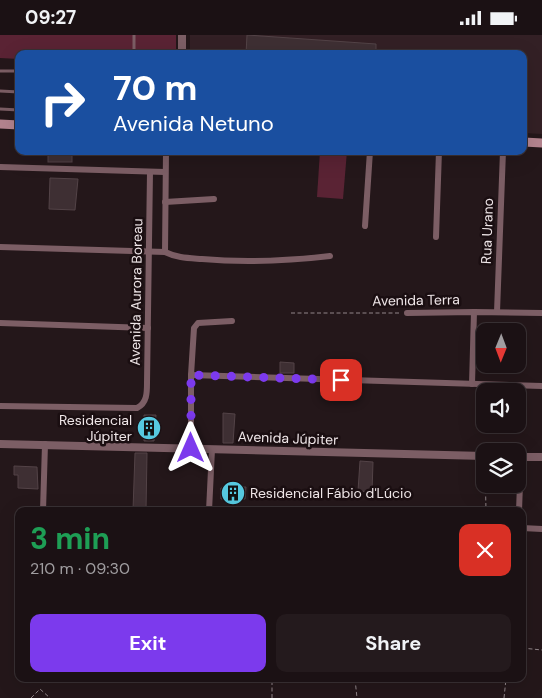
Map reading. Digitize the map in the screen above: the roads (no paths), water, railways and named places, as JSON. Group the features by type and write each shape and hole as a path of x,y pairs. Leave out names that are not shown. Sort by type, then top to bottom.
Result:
{"main road":[{"path":"0,124 15,125"},
{"path":"527,142 542,143"}],"street":[{"path":"182,35 182,50"},
{"path":"165,252 166,155"},
{"path":"365,226 370,155"},
{"path":"436,237 439,155"},
{"name":"Rua Urano","path":"497,312 503,155"},
{"path":"0,167 165,172"},
{"name":"Avenida Aurora Boreau","path":"0,406 137,408 142,406 147,393 150,172"},
{"path":"165,202 214,199"},
{"path":"0,247 149,251 165,252 174,256 224,261 291,260 330,256"},
{"path":"472,384 474,312"},
{"name":"Avenida Terra","path":"407,313 542,313"},
{"path":"191,448 191,375 194,330 198,323 232,321"},
{"path":"0,323 148,328"},
{"path":"191,375 542,386"},
{"name":"Avenida Júpiter","path":"0,444 476,456"},
{"path":"43,507 45,444"},
{"path":"209,507 212,449"},
{"path":"526,457 542,457"},
{"path":"519,493 519,507"},
{"path":"526,528 542,529"}],"lane":[{"path":"134,35 134,50"},
{"path":"0,71 15,71"},
{"path":"0,91 15,91"},
{"path":"0,109 15,110"}],"place":[{"name":"Residencial Júpiter","path":"149,428"},
{"name":"Residencial Fábio d'Lúcio","path":"233,493"}]}
